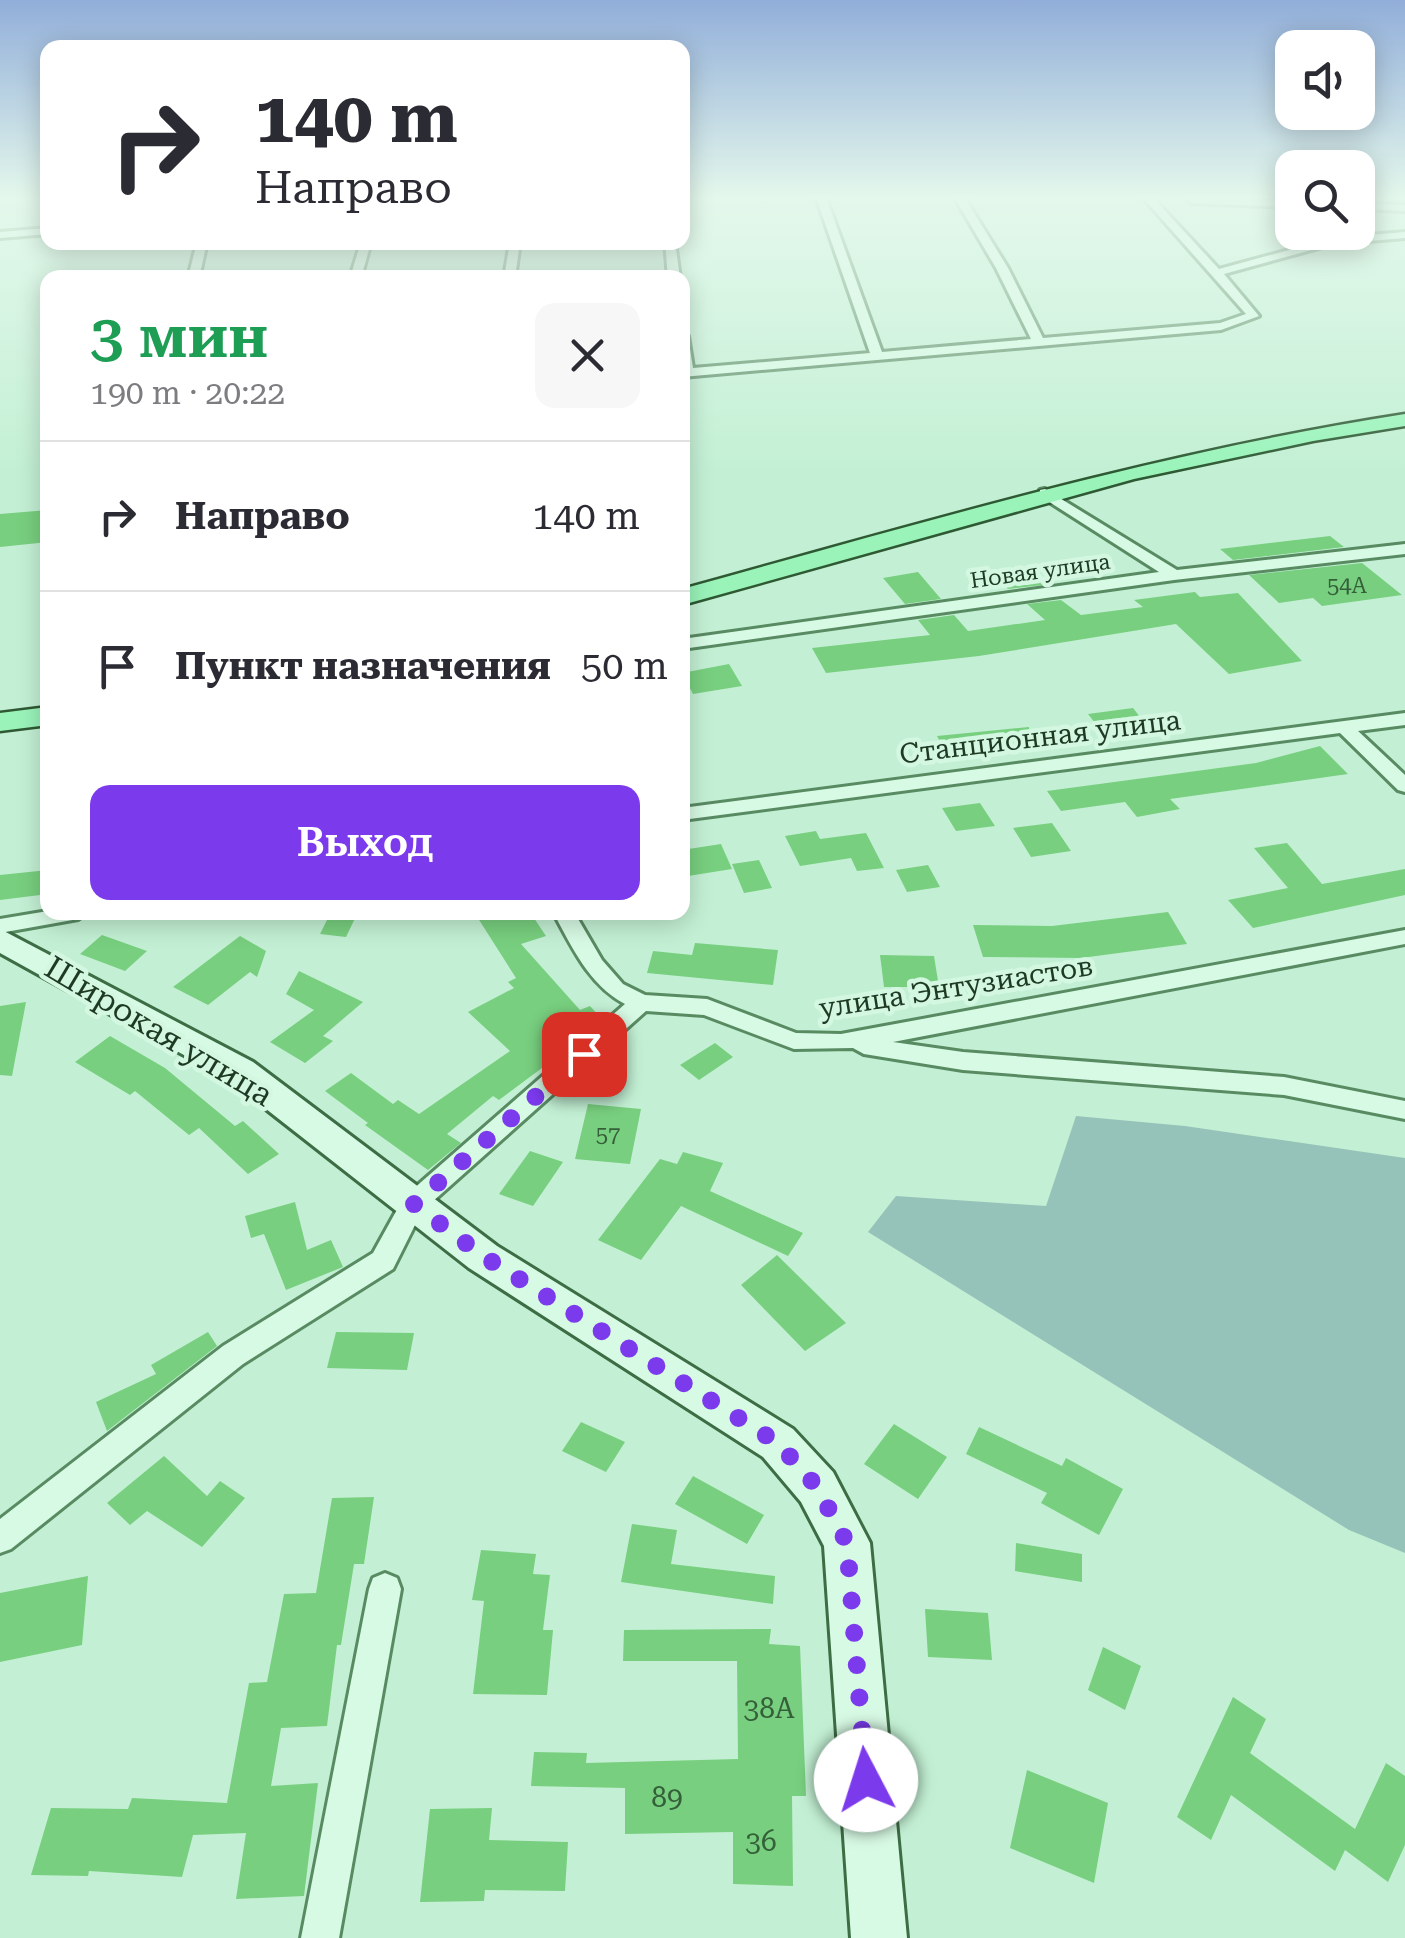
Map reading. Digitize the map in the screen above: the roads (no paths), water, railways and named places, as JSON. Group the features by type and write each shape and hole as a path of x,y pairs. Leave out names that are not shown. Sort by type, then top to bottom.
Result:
{"main road":[{"path":"690,596 1045,493 1254,444 1405,420"},
{"path":"0,722 40,717"}],"street":[{"path":"854,290 878,358"},
{"path":"1013,290 1039,342"},
{"path":"690,372 878,358 1221,326 1248,320 1252,316 1250,310 1232,290"},
{"path":"1045,493 1174,575"},
{"name":"Новая улица","path":"690,643 1174,575 1405,549"},
{"name":"Станционная улица","path":"690,813 1405,718"},
{"path":"1345,728 1405,786"},
{"path":"0,926 40,919"},
{"path":"0,1538 233,1354 383,1261 414,1204 640,1003 615,989 594,965 568,920"},
{"name":"улица Энтузиастов","path":"640,1003 706,1008 794,1041 841,1042 1405,937"},
{"name":"Широкая улица","path":"0,939 241,1072 483,1256 778,1443 817,1487 847,1543 879,1938"},
{"path":"841,1042 963,1061 1284,1086 1405,1110"},
{"path":"320,1938 386,1589"}]}
